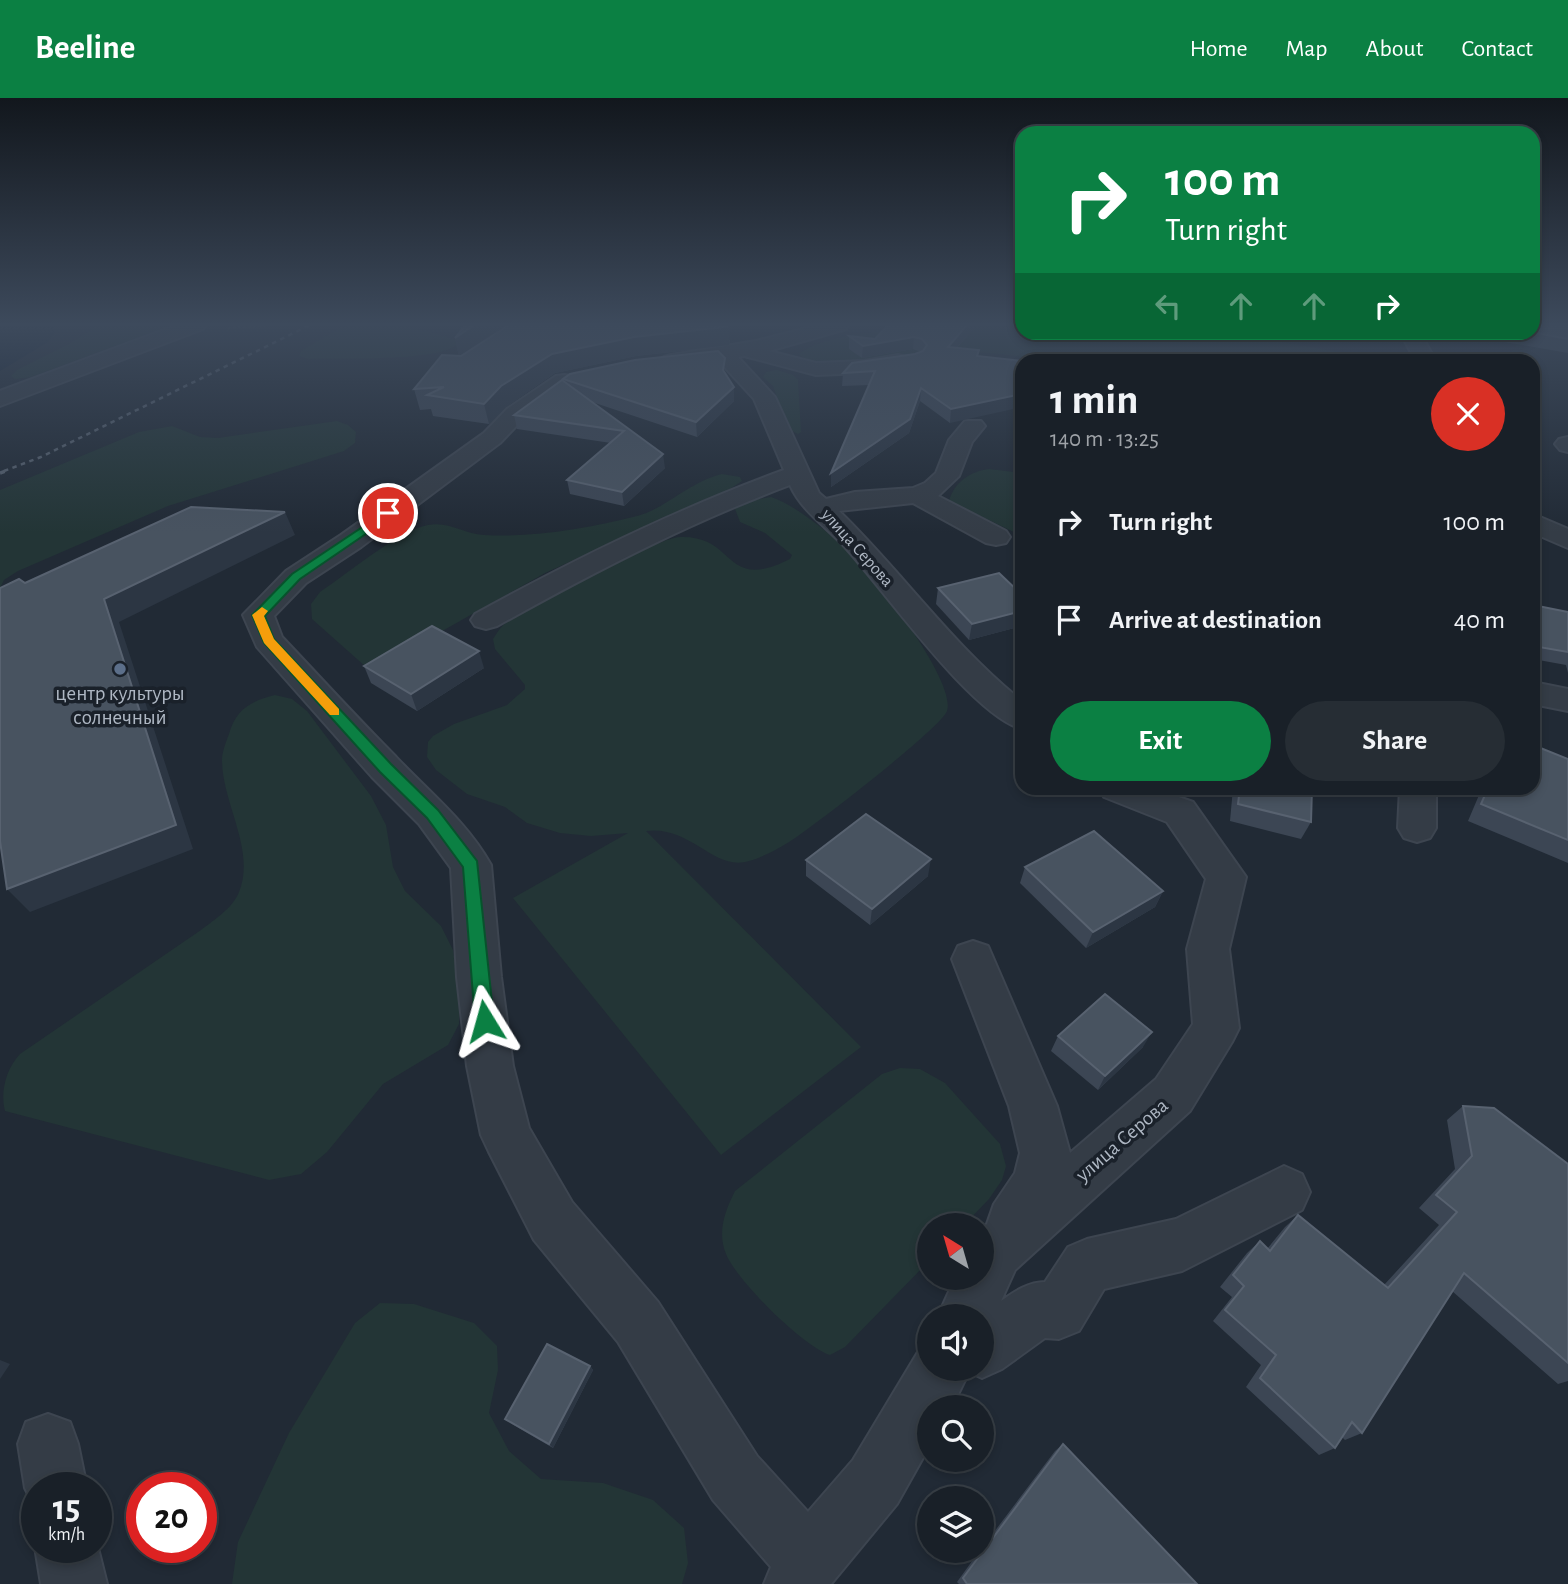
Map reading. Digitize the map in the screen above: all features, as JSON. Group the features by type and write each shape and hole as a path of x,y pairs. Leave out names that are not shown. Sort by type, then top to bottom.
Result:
{"lane":[{"path":"545,394 515,414 492,438 351,541 296,577 258,615 268,640 432,814 471,865 480,990 491,1066 506,1135 553,1221 638,1322 735,1478 802,1573 875,1482 944,1381"},
{"name":"улица Серова","path":"763,394 808,496 853,540 974,679 1015,712"},
{"path":"820,508 855,500 917,495 934,488 947,475 961,440 973,426"},
{"path":"486,620 554,582 667,526 797,474"},
{"path":"917,495 996,537"},
{"path":"1540,526 1568,540"},
{"path":"1540,694 1568,700"},
{"name":"улица Серова","path":"972,1304 996,1251 1173,1095 1216,1028 1208,949 1226,877 1182,800 1155,795"},
{"path":"1417,828 1418,795"},
{"path":"973,959 1033,1106 1045,1153 1038,1183 996,1251"},
{"path":"994,1340 1037,1310 1059,1311 1087,1266 1182,1244 1284,1192"},
{"path":"70,1563 74,1584"}],"shaded area":[{"path":"776,394 799,394 801,432 798,434 788,429"},
{"path":"337,421 356,432 355,443 344,451 168,506 18,571 4,580 0,588 0,490 139,432 172,426 200,437 218,438"},
{"path":"989,469 1015,472 1015,533 949,501 959,483 976,472"},
{"path":"722,474 740,477 742,481 730,489 545,573 398,656 366,667 312,619 311,604 320,592 388,544 416,529 436,524 477,534 503,536 580,528 647,513 699,483"},
{"path":"771,497 792,507 825,530 853,555 878,585 912,630 940,677 947,697 947,711 940,721 901,756 849,798 792,840 760,857 736,863 713,855 676,835 662,831 646,831 861,1047 721,1155 513,898 628,833 591,836 560,833 527,823 505,807 467,794 436,770 427,757 428,742 454,724 507,705 525,689 525,685 495,649 493,639 503,626 519,613 592,573 645,548 680,537 712,544 731,560 753,570 768,568 790,559 792,555 765,533 740,522 735,509 753,500"},
{"path":"275,695 292,699 307,711 371,796 386,825 393,867 405,891 441,926 453,950 460,992 459,1024 448,1045 383,1084 327,1152 301,1174 269,1180 5,1111 5,1081 20,1054 201,930 223,913 236,898 243,876 244,860 223,776 223,754 232,725 240,712 252,703"},
{"path":"900,1068 920,1069 945,1083 1000,1144 1006,1166 1002,1180 976,1213 917,1213 917,1273 845,1347 830,1355 788,1326 743,1280 723,1246 723,1222 735,1191 882,1074"},
{"path":"380,1303 414,1304 474,1323 497,1346 498,1370 489,1413 509,1451 541,1479 603,1483 653,1500 684,1528 688,1563 682,1584 232,1584 238,1542 289,1433 355,1323"}],"building":[{"path":"428,394 493,394 484,404"},
{"path":"542,394 582,394 663,454 622,492 567,480 624,431 514,415"},
{"path":"610,394 726,394 696,422"},
{"path":"865,394 919,394 910,419 831,473"},
{"path":"930,394 1015,394 1015,395 951,409"},
{"path":"191,507 285,512 104,599 176,825 7,889 0,841 0,588 19,579 25,583"},
{"path":"999,573 1015,588 1015,613 972,624 938,588"},
{"path":"1540,606 1568,612 1568,652 1540,647"},
{"path":"432,626 479,651 411,694 364,666"},
{"path":"1540,748 1568,759 1568,840 1481,804 1485,795 1540,795"},
{"path":"1239,795 1312,795 1311,822 1238,804"},
{"path":"866,814 931,859 872,909 806,860"},
{"path":"1094,831 1163,891 1093,932 1025,867"},
{"path":"1105,994 1152,1032 1105,1076 1058,1036"},
{"path":"1463,1106 1494,1108 1568,1164 1568,1363 1464,1273 1362,1433 1352,1422 1335,1448 1260,1378 1276,1355 1225,1310 1244,1286 1233,1275 1260,1241 1270,1251 1298,1215 1388,1288 1457,1212 1436,1195 1472,1156"},
{"path":"547,1344 590,1366 549,1444 505,1419"},
{"path":"1063,1444 1197,1584 967,1584 963,1578 974,1563 994,1563 994,1536"}],"railway":[{"path":"4,471 41,457 169,394"},
{"path":"0,473 9,470"}],"slow traffic":[{"path":"262,611 258,615 268,640 334,712"}],"place":[{"name":"центр культуры солнечный","path":"120,669"}],"route":[{"path":"388,513 296,577 272,598 258,615 268,640 432,814 471,865 485,1021"}]}
